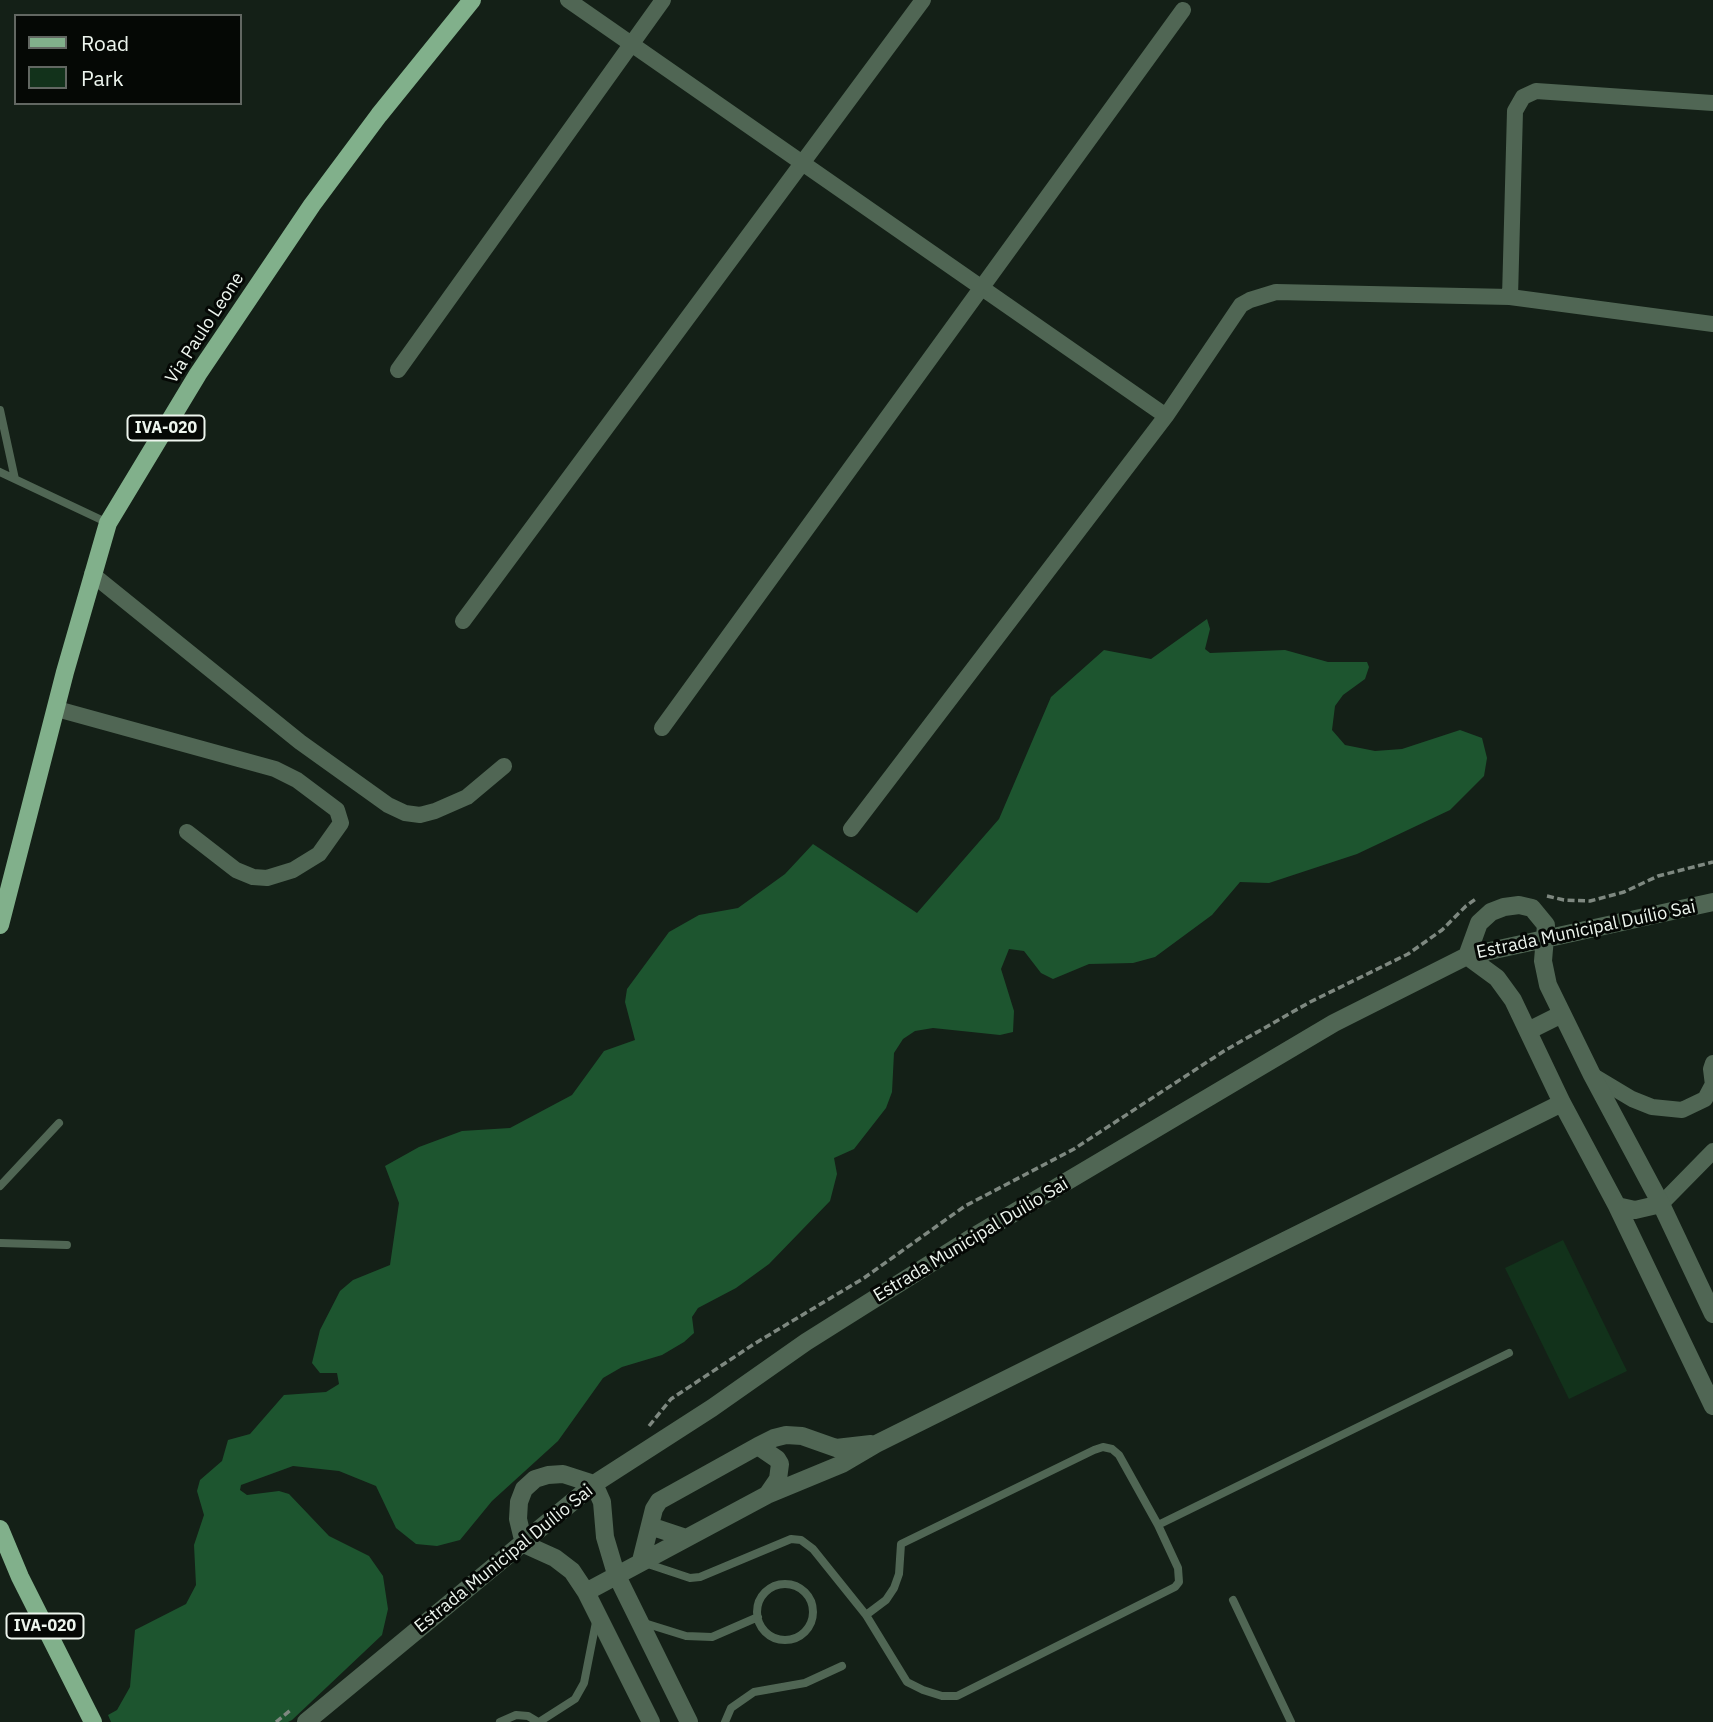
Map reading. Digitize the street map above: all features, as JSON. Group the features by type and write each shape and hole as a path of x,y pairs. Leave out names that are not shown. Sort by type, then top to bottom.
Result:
{"main road":[{"name":"Via Paulo Leone","path":"0,925 92,574 108,523 198,374 312,205 379,115 472,0"},
{"name":"IVA-020","path":"0,1529 20,1577 93,1722"}],"street":[{"path":"568,0 1166,416"},
{"path":"398,370 663,0"},
{"path":"463,621 923,0"},
{"path":"662,728 1183,10"},
{"path":"1510,297 1515,111 1523,97 1529,93 1543,91 1713,103"},
{"path":"851,829 1166,416 1241,305 1259,296 1276,292 1510,297 1713,324"},
{"path":"92,574 300,742 388,805 405,813 420,815 467,797 505,766"},
{"path":"57,709 275,769 297,780 337,810 341,823 319,854 293,870 267,878 253,877 236,870 187,832"},
{"name":"Estrada Municipal Duílio Sai","path":"306,1722 594,1484 712,1408 806,1342 968,1240 1334,1023 1467,956 1713,902"},
{"path":"1713,1314 1661,1204 1592,1075 1548,985 1543,961 1546,925 1532,908 1519,905 1491,912 1479,923 1467,956 1497,978 1513,1000 1562,1103 1617,1206 1713,1406"},
{"path":"1528,1031 1562,1014"},
{"path":"1592,1075 1632,1099 1653,1107 1682,1110 1705,1099 1713,1084 1713,1063"},
{"path":"586,1592 766,1495 842,1464 876,1444 1562,1103"},
{"path":"1617,1206 1635,1210 1661,1204 1713,1151"},
{"path":"641,1561 654,1509 659,1501 774,1438 786,1435 802,1436 836,1448 876,1444"},
{"path":"758,1446 778,1458 780,1464 778,1479 766,1495"},
{"path":"652,1722 586,1592 572,1571 555,1558 524,1544 518,1519 519,1502 524,1489 535,1479 563,1474 594,1484 602,1502 605,1537 616,1574 689,1722"},
{"path":"650,1526 686,1538"}],"lane":[{"path":"0,410 15,479"},
{"path":"0,472 108,523"},
{"path":"0,1186 59,1124"},
{"path":"0,1243 67,1245"},
{"path":"1158,1525 1509,1353"},
{"path":"641,1561 690,1578 700,1577 791,1539 801,1540 813,1549 866,1615 907,1682 942,1696 957,1696 1175,1587 1179,1582 1178,1568 1158,1525 1119,1455 1112,1449 1103,1447 901,1544 894,1588 886,1600 866,1615"},
{"path":"786,1584 804,1591 813,1608 809,1627 802,1635 792,1639 780,1640 770,1635 762,1627 758,1617 761,1598 767,1590 786,1584"},
{"path":"1233,1600 1291,1722"},
{"path":"500,1722 516,1715 528,1716 538,1722 575,1699 584,1683 597,1615"},
{"path":"641,1622 686,1636 712,1637 758,1617"},
{"path":"725,1722 732,1708 754,1692 805,1683 842,1666"}],"green space":[{"path":"1207,619 1210,629 1205,649 1210,653 1285,650 1328,662 1367,662 1369,667 1365,679 1343,695 1335,706 1332,730 1345,745 1375,751 1402,749 1460,730 1482,738 1487,758 1484,776 1450,810 1357,854 1269,883 1240,882 1212,915 1155,957 1133,963 1089,964 1053,979 1041,973 1024,951 1009,949 1001,969 1014,1011 1013,1032 1000,1035 933,1028 915,1031 903,1039 894,1053 892,1092 886,1108 854,1149 834,1158 837,1174 830,1201 769,1264 736,1288 698,1308 692,1317 694,1333 684,1342 662,1355 622,1367 603,1378 558,1441 492,1501 460,1540 437,1546 416,1544 396,1528 376,1486 339,1471 293,1466 241,1485 240,1490 247,1495 279,1491 289,1494 329,1536 369,1556 383,1576 388,1609 382,1635 292,1720 111,1722 108,1715 117,1710 130,1687 135,1630 186,1604 196,1585 194,1545 204,1515 197,1491 200,1480 222,1461 228,1440 250,1434 284,1395 326,1392 339,1384 337,1373 320,1373 312,1363 320,1330 340,1291 353,1280 390,1265 399,1203 385,1166 419,1147 462,1131 510,1128 572,1095 604,1051 635,1040 625,1002 627,989 669,932 699,915 738,908 785,874 813,844 917,913 999,819 1051,697 1104,650 1151,659"},
{"path":"1563,1240 1627,1371 1569,1399 1505,1268"}]}
